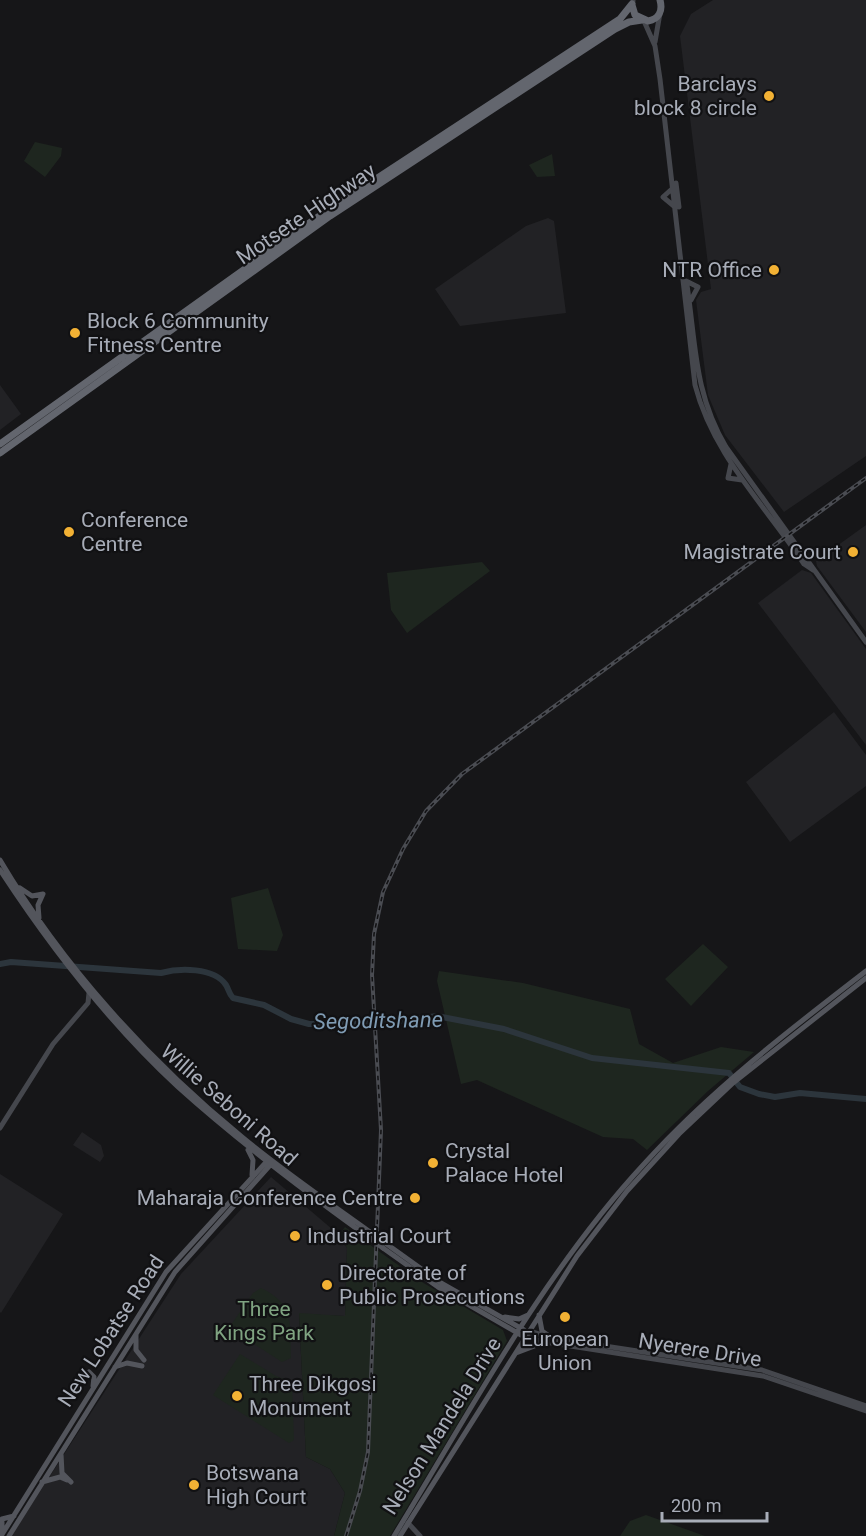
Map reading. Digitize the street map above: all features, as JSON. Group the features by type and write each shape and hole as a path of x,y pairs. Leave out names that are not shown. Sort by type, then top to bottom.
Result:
{"highway":[{"path":"660,0 661,11"},
{"path":"661,11 668,0"},
{"path":"633,1 633,12 643,21"},
{"name":"Motsete Highway","path":"2,442 303,228 620,19 633,1"},
{"name":"Motsete Highway","path":"0,453 330,216 615,29 629,22 656,18 661,11"}],"main road":[{"path":"661,11 655,46 698,384 707,422 743,481 804,564 813,570"},
{"path":"643,21 655,46"},
{"path":"666,125 676,178 698,384 710,418 726,447 866,642"},
{"path":"673,188 663,197 676,209"},
{"path":"686,281 698,287 693,292 690,304"},
{"path":"731,462 728,478 743,481"},
{"path":"0,860 53,944"},
{"path":"0,870 82,980"},
{"path":"16,885 32,896 43,894 38,908 39,921"},
{"path":"732,1081 866,971"},
{"path":"756,1061 866,978"},
{"name":"Willie Seboni Road","path":"82,980 106,1012 177,1086 244,1145 370,1236"},
{"name":"Willie Seboni Road","path":"82,980 156,1059 285,1177 370,1236"},
{"path":"0,1128 53,1044 90,1000 88,991"},
{"path":"84,1008 95,1006 106,1012"},
{"name":"Nelson Mandela Drive","path":"394,1536 520,1331 573,1251 643,1164 732,1081"},
{"name":"Nelson Mandela Drive","path":"400,1536 577,1256 627,1191 732,1081"},
{"path":"244,1145 253,1160 255,1178 271,1173 285,1177"},
{"name":"New Lobatse Road","path":"9,1536 14,1516 166,1272 270,1162"},
{"name":"New Lobatse Road","path":"1,1535 12,1525 42,1482 176,1272 255,1178"},
{"path":"370,1236 381,1240 441,1283 527,1334"},
{"path":"370,1236 438,1287 500,1319 510,1332 510,1347"},
{"path":"500,1319 524,1318 532,1312"},
{"path":"539,1315 542,1331 552,1338"},
{"path":"115,1367 127,1363 143,1363 136,1350 138,1330"},
{"name":"Nyerere Drive","path":"527,1334 762,1370 866,1409"},
{"name":"Nyerere Drive","path":"527,1334 545,1342 763,1376 866,1409"},
{"path":"516,1353 545,1342"},
{"path":"93,1388 94,1377 89,1372 100,1373 104,1370"},
{"path":"42,1482 60,1477 71,1482 62,1473 61,1453"},
{"path":"1,1518 14,1516"},
{"path":"1,1518 12,1525"},
{"path":"1,1518 1,1535"},
{"path":"408,1523 420,1536"},
{"path":"404,1530 413,1531"}],"shaded area":[{"path":"713,0 866,0 866,456 784,512 725,435 708,395 696,300 701,292 711,289 680,36 691,14"},
{"path":"548,218 554,221 566,313 460,326 435,289 526,226"},
{"path":"0,385 21,414 0,430"},
{"path":"866,525 866,632 817,566 816,561"},
{"path":"802,570 811,573 866,649 866,745 758,603"},
{"path":"834,712 866,755 866,786 790,842 746,782"},
{"path":"82,1132 101,1145 104,1156 100,1162 73,1145"},
{"path":"0,1174 63,1214 1,1313 0,1312"},
{"path":"271,1177 339,1235 347,1248 345,1316 299,1314 306,1457 330,1469 345,1493 334,1536 11,1536 181,1274"}],"green space":[{"path":"35,142 62,148 61,156 45,177 24,161"},
{"path":"552,154 555,176 537,177 529,165"},
{"path":"482,562 490,571 407,633 391,610 387,573"},
{"path":"268,888 283,935 277,951 238,949 231,898"},
{"path":"703,944 728,967 691,1006 665,979"},
{"path":"439,971 523,983 630,1009 639,1044 673,1063 721,1047 754,1052 708,1091 647,1150 633,1139 603,1137 477,1080 461,1084 437,981"},
{"path":"345,1227 422,1282 503,1330 507,1341 390,1536 334,1536 345,1493 330,1469 306,1457 299,1313 345,1316 347,1248 339,1235"},
{"name":"Three Kings Park","path":"261,1288 280,1301 288,1317 291,1358 282,1362 234,1331 231,1325 253,1293"},
{"path":"240,1354 276,1376 292,1382 294,1440 289,1443 213,1395"},
{"path":"646,1515 705,1536 620,1536 630,1521"}],"waterway":[{"name":"Segoditshane","path":"0,964 11,962 161,973 196,970 220,979 233,998 264,1005 291,1019 309,1024 388,1023 437,1016 504,1029 592,1058 729,1073 740,1087 759,1094 775,1097 800,1093 866,1099"}],"railway":[{"path":"346,1536 360,1491 368,1452 381,1130 372,975 374,934 383,892 403,849 426,811 462,774 866,478"}],"place":[{"name":"Barclays block 8 circle","path":"769,96"},
{"name":"NTR Office","path":"774,270"},
{"name":"Block 6 Community Fitness Centre","path":"75,333"},
{"name":"Conference Centre","path":"69,532"},
{"name":"Magistrate Court","path":"853,552"},
{"name":"Crystal Palace Hotel","path":"433,1163"},
{"name":"Maharaja Conference Centre","path":"415,1198"},
{"name":"Industrial Court","path":"295,1236"},
{"name":"Directorate of Public Prosecutions","path":"327,1285"},
{"name":"European Union","path":"565,1317"},
{"name":"Three Dikgosi Monument","path":"237,1396"},
{"name":"Botswana High Court","path":"194,1485"}]}
